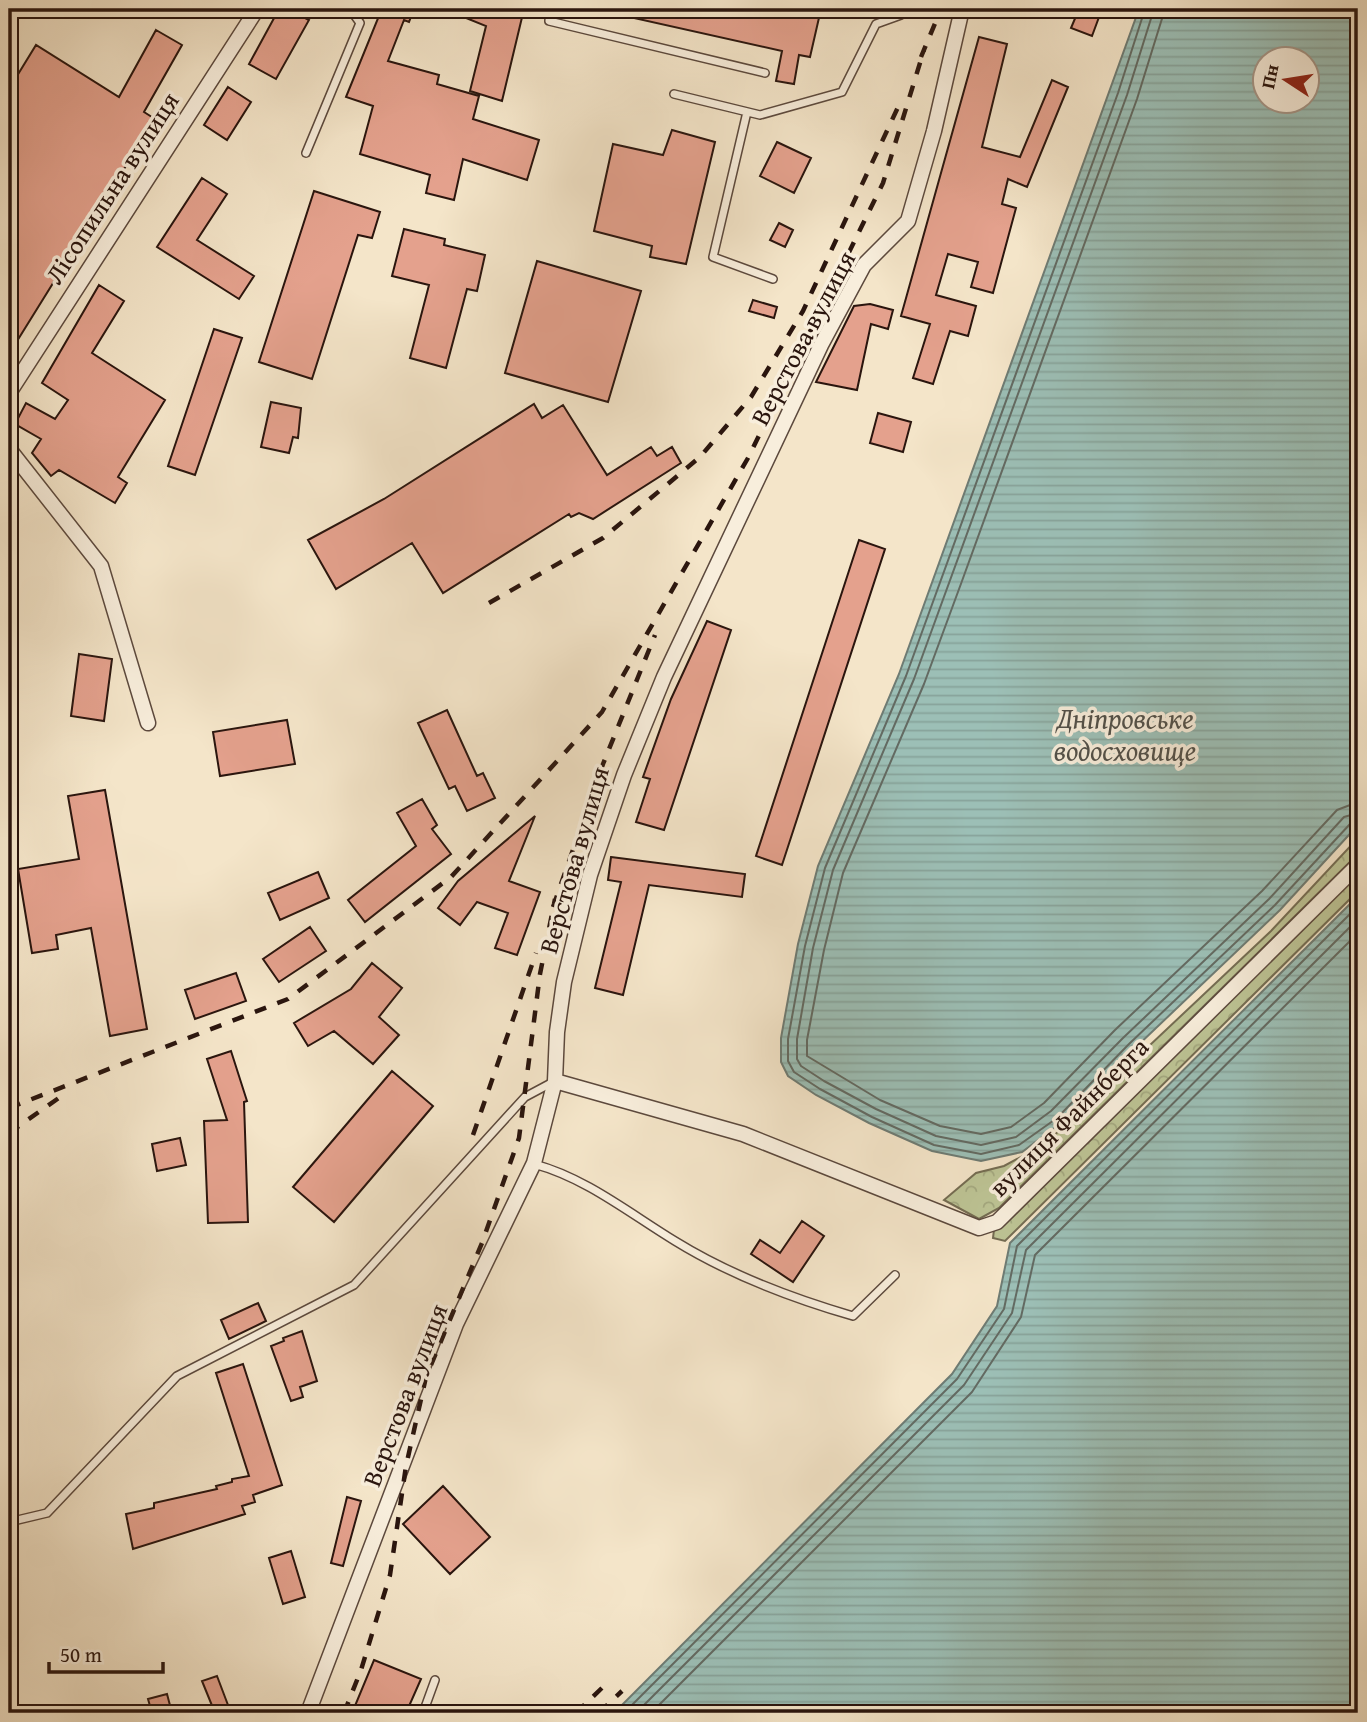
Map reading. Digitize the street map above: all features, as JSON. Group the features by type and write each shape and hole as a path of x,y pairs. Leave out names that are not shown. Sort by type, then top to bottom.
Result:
{"street":[{"name":"Лісопильна вулиця","path":"9,393 257,9"},
{"name":"Верстова вулиця","path":"308,1713 456,1324 534,1163 555,1081 557,1032 565,982 590,875 619,787 664,677 821,345 864,265 908,221 934,131 962,9"},
{"path":"9,449 101,566 148,723"},
{"name":"вулиця Файнберга","path":"555,1081 743,1135 979,1228 997,1222 1358,865"}],"lane":[{"path":"306,153 359,23 350,9"},
{"path":"550,9 549,21 765,73"},
{"path":"674,94 760,115 842,92 876,24 901,15 904,9"},
{"path":"747,112 713,257 774,279"},
{"path":"9,1522 47,1513 177,1376 354,1285 525,1097 555,1081"},
{"path":"534,1163 566,1172 678,1243 766,1287 805,1303 853,1316 895,1275"},
{"path":"423,1713 435,1680"}],"green space":[{"path":"1358,838 1358,854 999,1208 979,1219 944,1200 976,1173 1004,1166 1045,1144 1271,931"},
{"path":"1358,862 1358,891 1005,1241 993,1238 994,1230"}],"water":[{"name":"Дніпровське водосховище","path":"1139,9 1358,9 1358,825 1280,910 1134,1049 1061,1123 1022,1152 981,1161 932,1151 869,1123 816,1095 788,1076 781,1062 781,1038 798,944 818,866 899,674"},
{"path":"1358,896 1358,1713 614,1713 952,1374 997,1306 1010,1243"}],"building":[{"path":"279,9 288,9 309,20 276,79 249,64"},
{"path":"377,9 414,9 409,22 404,20 388,61 439,75 437,84 479,96 473,119 539,140 527,180 463,159 454,200 426,193 430,175 360,154 373,106 346,97 381,11"},
{"path":"444,9 524,9 502,101 470,91 486,26"},
{"path":"616,9 821,9 810,57 799,55 794,84 776,81 782,51 616,14"},
{"path":"1079,9 1102,9 1092,36 1071,28"},
{"path":"156,30 182,45 144,112 155,119 9,354 9,89 36,45 119,97"},
{"path":"979,37 1007,44 982,147 1020,157 1052,80 1068,87 1027,187 1008,179 1002,204 1016,208 993,293 971,287 978,262 948,254 936,295 976,306 968,336 950,331 933,384 913,378 930,324 901,316"},
{"path":"228,87 251,102 227,140 204,125"},
{"path":"672,130 715,142 686,264 650,257 652,246 594,231 613,144 663,155"},
{"path":"777,142 811,158 794,193 760,176"},
{"path":"202,178 227,194 197,240 254,276 239,299 157,247"},
{"path":"314,191 380,212 372,238 358,235 312,379 259,362"},
{"path":"779,223 793,230 785,247 770,240"},
{"path":"404,229 445,239 444,245 485,255 477,291 467,289 446,368 410,358 429,285 392,276"},
{"path":"537,261 641,291 608,402 505,373"},
{"path":"99,285 124,301 92,353 165,400 118,477 127,483 115,503 59,470 51,476 32,453 41,439 15,424 26,403 55,419 68,400 42,383"},
{"path":"753,300 777,307 774,318 749,311"},
{"path":"870,304 893,310 888,329 871,324 857,390 816,382 854,306"},
{"path":"214,329 242,338 195,475 168,466"},
{"path":"271,402 301,408 298,438 293,437 289,453 261,447"},
{"path":"534,404 542,418 563,405 607,475 651,447 657,456 672,447 681,463 593,519 579,513 571,517 569,514 443,593 412,543 336,589 308,540 384,499"},
{"path":"878,413 911,422 903,452 870,443"},
{"path":"859,540 885,549 782,865 756,856"},
{"path":"707,621 731,630 664,830 636,822 650,779 643,777 671,699"},
{"path":"79,654 112,659 104,721 71,716"},
{"path":"447,710 477,776 483,773 495,798 467,811 455,786 449,789 418,723"},
{"path":"287,720 295,764 220,776 213,732"},
{"path":"105,790 147,1029 110,1036 91,928 56,935 58,949 32,953 18,869 79,859 68,796"},
{"path":"422,799 437,825 432,829 451,854 365,922 348,900 416,846 397,813"},
{"path":"535,816 509,881 540,892 517,955 495,948 508,913 477,902 460,925 438,908 458,881"},
{"path":"611,857 745,874 742,897 649,885 623,995 595,988 621,882 608,880"},
{"path":"318,872 329,898 280,920 268,893"},
{"path":"310,927 326,951 279,982 263,959"},
{"path":"372,963 402,988 379,1017 399,1035 373,1064 334,1031 308,1046 294,1023 351,989"},
{"path":"236,973 246,1001 195,1019 185,990"},
{"path":"231,1051 247,1101 244,1102 248,1222 208,1223 204,1121 227,1120 207,1059"},
{"path":"392,1071 433,1106 334,1222 293,1187"},
{"path":"180,1138 186,1165 157,1171 152,1144"},
{"path":"802,1221 824,1236 793,1282 751,1254 760,1240 780,1253"},
{"path":"258,1303 266,1321 229,1339 221,1320"},
{"path":"302,1331 317,1381 300,1387 303,1397 291,1401 271,1346"},
{"path":"243,1364 282,1485 253,1495 255,1502 242,1506 245,1514 133,1549 126,1514 154,1508 154,1503 217,1489 216,1486 232,1482 232,1479 249,1476 216,1373"},
{"path":"443,1486 490,1537 450,1574 403,1524"},
{"path":"347,1497 361,1501 343,1566 331,1563"},
{"path":"291,1551 305,1597 283,1604 269,1558"},
{"path":"374,1660 421,1679 406,1713 352,1713"},
{"path":"217,1676 231,1713 215,1713 202,1681"},
{"path":"167,1694 172,1713 152,1713 148,1699"}],"railway":[{"path":"921,57 941,9"},
{"path":"9,1108 288,999 451,877 602,712 748,458 883,183 924,50"},
{"path":"489,603 603,538 700,457 751,397 803,311 899,105"},
{"path":"553,907 603,764 655,635"},
{"path":"344,1713 361,1670 390,1575 406,1466 426,1377 482,1243 519,1138 540,974 555,899"},
{"path":"473,1135 536,953"},
{"path":"9,1133 63,1095"},
{"path":"576,1713 605,1685"},
{"path":"599,1713 622,1691"}]}
